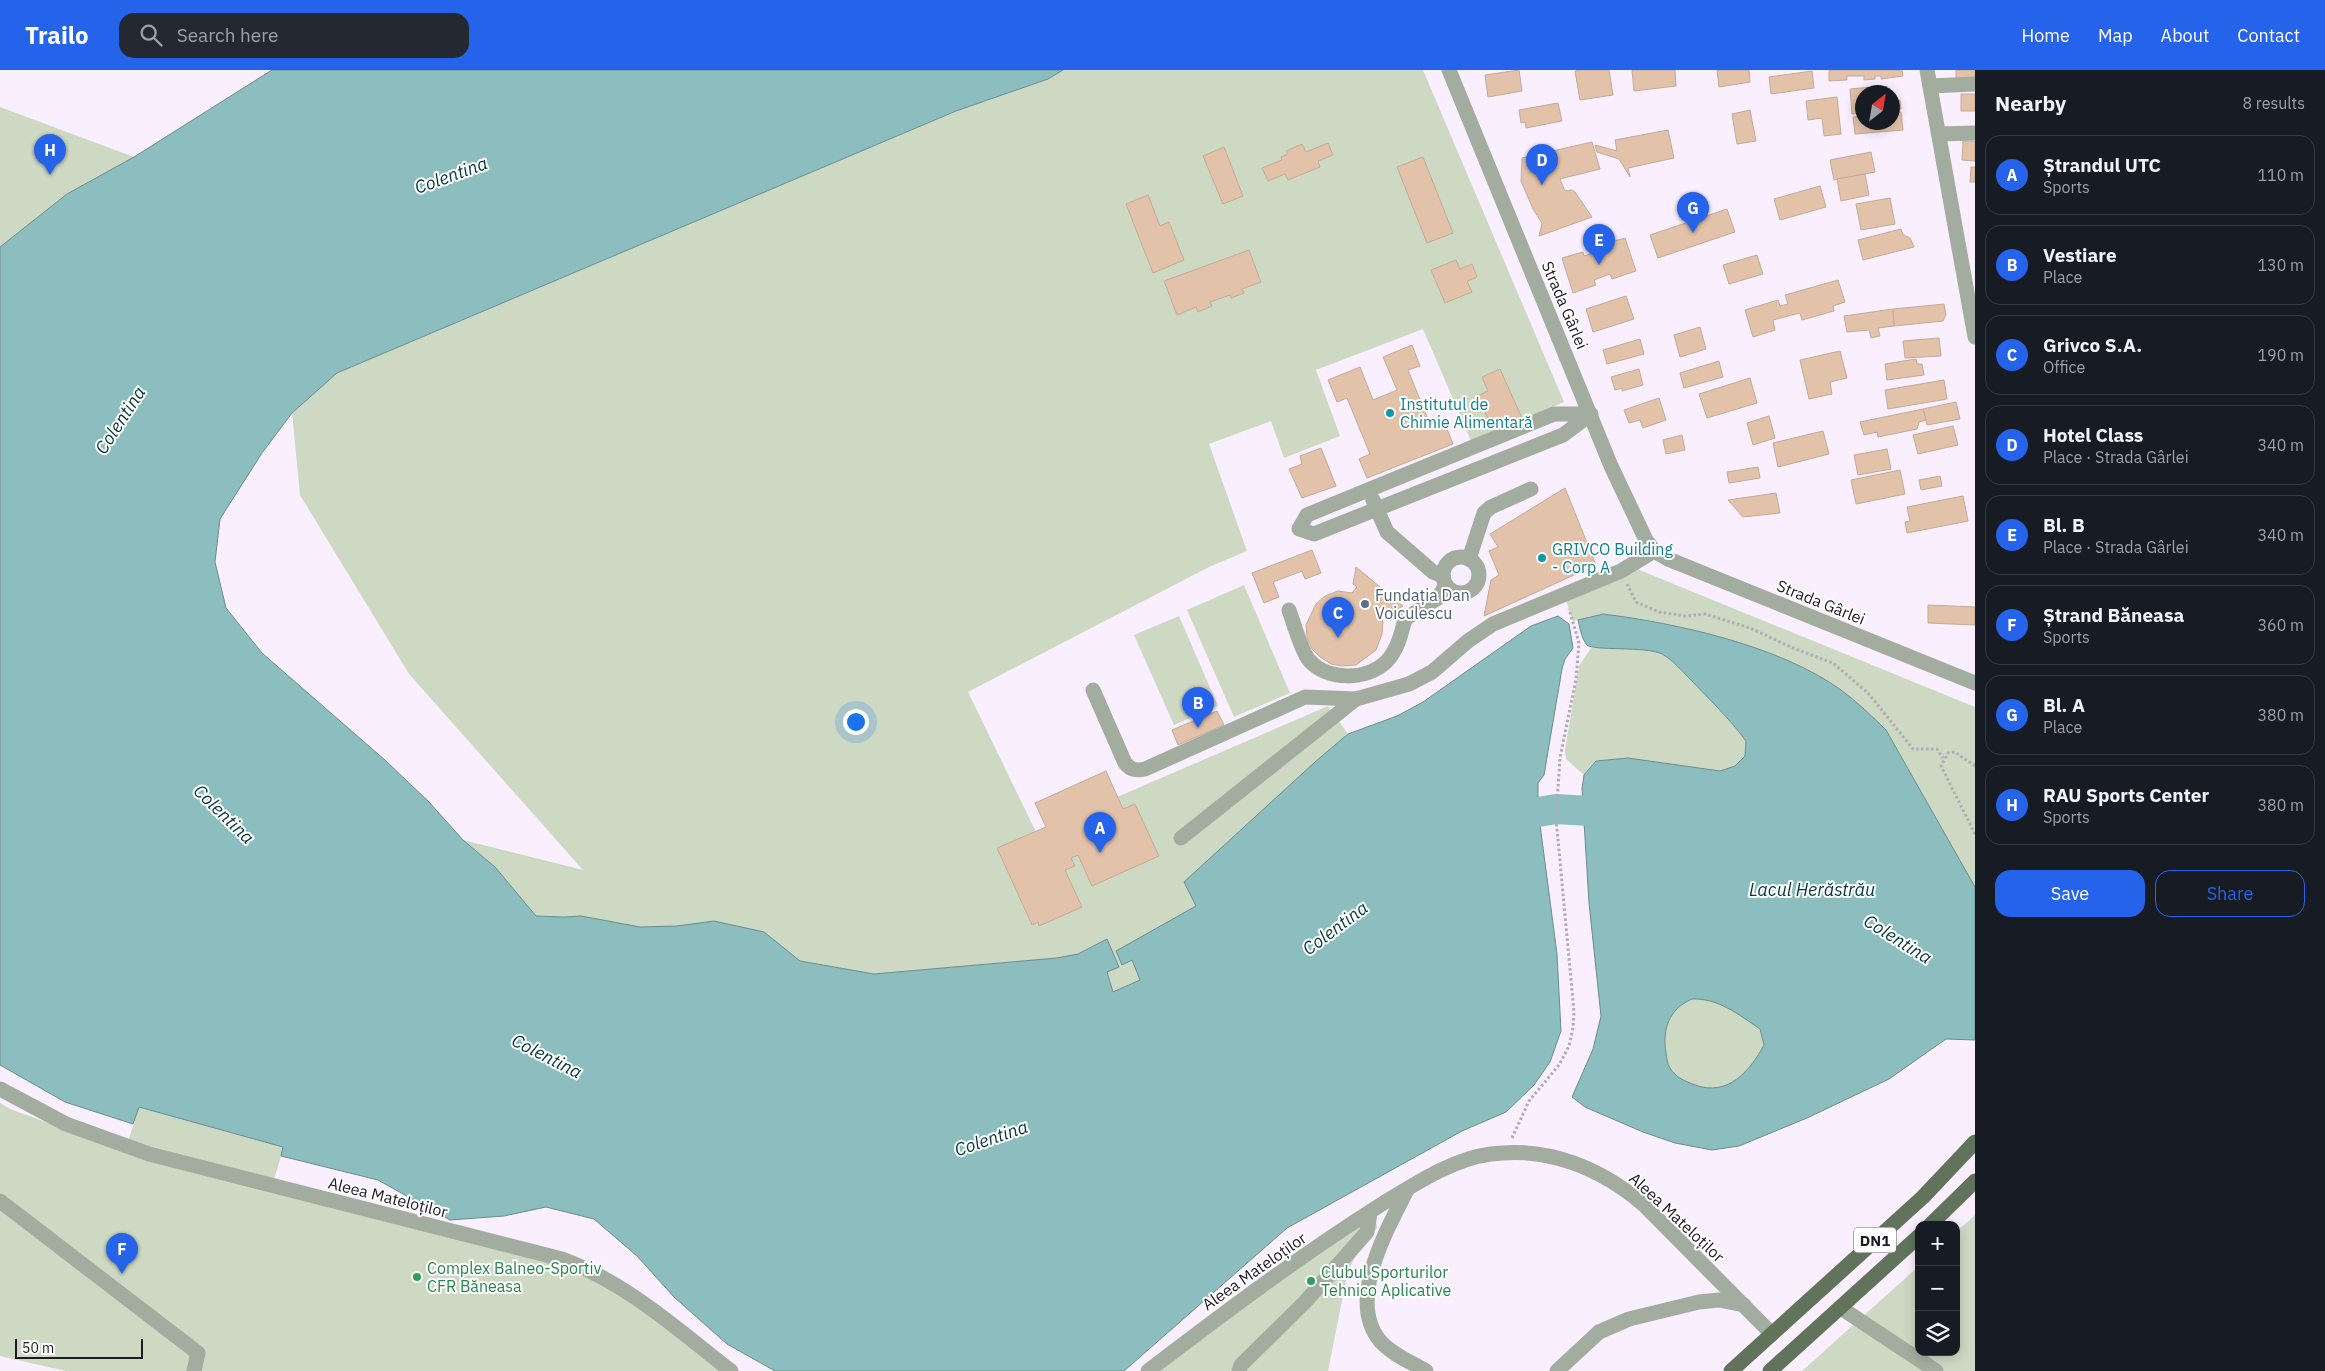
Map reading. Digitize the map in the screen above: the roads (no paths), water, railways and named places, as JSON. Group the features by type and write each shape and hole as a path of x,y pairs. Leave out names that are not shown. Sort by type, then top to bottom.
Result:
{"main road":[{"name":"DN1","path":"1731,1371 1923,1197 1975,1142"},
{"path":"1934,1221 1975,1181"},
{"name":"DN1","path":"1770,1371 1915,1240"}],"street":[{"name":"Strada Gârlei","path":"1449,70 1611,466 1646,540 1654,551 1668,559 1975,684"},
{"path":"1927,70 1939,134 1969,264 1975,337"},
{"path":"1930,86 1975,84"},
{"path":"1939,134 1975,133"},
{"path":"1554,414 1591,414 1563,435 1376,510 1314,534 1300,529 1307,515 1554,414"},
{"path":"1464,450 1471,471"},
{"path":"1289,610 1308,659 1320,668 1333,674 1349,676 1364,674 1386,662 1397,647 1405,619 1438,598 1444,580 1444,570 1451,560 1457,558 1469,559 1477,566 1480,577 1475,587 1460,594 1449,589 1444,580 1387,532 1376,510 1369,489"},
{"path":"1469,559 1484,513 1491,507 1531,489"},
{"path":"1092,690 1125,763 1129,768 1138,771 1305,697 1356,699 1409,684 1432,672 1468,641 1493,624 1621,570 1654,551"},
{"path":"1182,838 1356,699"},
{"name":"Aleea Mateloților","path":"0,1089 66,1124 149,1154 552,1257 580,1266 620,1286 731,1371"},
{"path":"0,1106 7,1098 16,1098"},
{"name":"Aleea Mateloților","path":"1148,1371 1221,1315 1370,1212 1408,1188 1463,1162 1490,1154 1507,1153 1550,1157 1573,1162 1610,1179 1644,1205 1772,1334"},
{"path":"1408,1188 1391,1223 1370,1275 1366,1300 1373,1327 1380,1341 1391,1351 1426,1371"},
{"path":"0,1201 198,1353 194,1371"},
{"path":"1239,1371 1241,1365 1306,1302 1367,1232 1370,1212"},
{"path":"1557,1371 1598,1332 1629,1319 1700,1302 1719,1300 1744,1305"},
{"path":"1841,1308 1936,1371"}],"water":[{"path":"272,70 1063,70 1048,79 956,111 337,373 292,413 262,453 220,519 215,562 226,608 262,653 386,761 429,802 463,840 495,867 536,916 581,916 640,927 677,926 714,921 764,932 800,961 874,974 1057,958 1078,954 1107,939 1119,967 1107,972 1113,992 1140,980 1132,960 1122,965 1116,951 1196,906 1184,882 1348,734 1397,716 1423,702 1531,626 1558,616 1569,624 1573,648 1565,659 1562,669 1544,775 1538,783 1538,799 1542,800 1543,815 1539,817 1557,954 1561,1031 1550,1062 1534,1085 1506,1112 1462,1131 1287,1228 1124,1371 775,1371 727,1344 674,1297 637,1256 594,1219 546,1207 504,1216 450,1220 378,1180 281,1156 283,1147 139,1107 133,1124 65,1102 0,1065 0,247 67,194 134,157"},
{"name":"Lacul Herăstrău","path":"1603,614 1632,618 1695,630 1758,649 1816,674 1841,690 1886,730 1975,887 1975,1040 1946,1039 1889,1079 1807,1118 1739,1146 1712,1150 1675,1143 1643,1132 1585,1107 1572,1097 1593,1049 1601,1016 1589,903 1582,789 1584,775 1596,761 1628,758 1720,771 1735,766 1745,756 1746,741 1719,709 1666,656 1644,650 1591,647 1587,645 1581,634 1578,620","holes":["1692,999 1701,999 1728,1008 1760,1029 1764,1045 1745,1072 1737,1079 1718,1087 1707,1088 1678,1077 1672,1071 1667,1061 1665,1036 1669,1021 1684,1003"]}],"waterway":[{"name":"Colentina","path":"1502,818 1556,809 1622,813"}],"place":[{"name":"RAU Sports Center","path":"50,175"},
{"name":"Hotel Class","path":"1542,185"},
{"name":"Bl. A","path":"1693,233"},
{"name":"Bl. B","path":"1599,265"},
{"name":"Institutul de Chimie Alimentară","path":"1390,413"},
{"name":"GRIVCO Building - Corp A","path":"1542,558"},
{"name":"Fundația Dan Voiculescu","path":"1365,604"},
{"name":"Grivco S.A.","path":"1338,638"},
{"name":"Vestiare","path":"1198,728"},
{"name":"Ștrandul UTC","path":"1100,853"},
{"name":"Ștrand Băneasa","path":"122,1274"},
{"name":"Complex Balneo-Sportiv CFR Băneasa","path":"417,1277"},
{"name":"Clubul Sporturilor Tehnico Aplicative","path":"1311,1281"}]}
